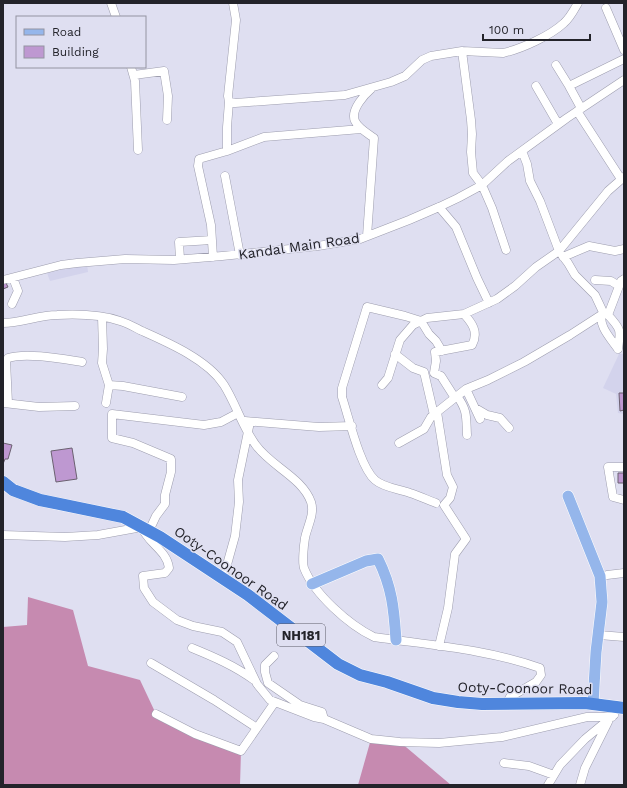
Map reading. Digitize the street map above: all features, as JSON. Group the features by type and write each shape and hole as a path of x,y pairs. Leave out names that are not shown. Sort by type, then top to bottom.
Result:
{"highway":[{"name":"Ooty-Coonoor Road","path":"3,482 13,490 40,500 123,517 146,529 248,595 338,664 360,675 387,682 434,698 458,702 506,704 593,704 623,708"}],"main road":[{"path":"568,496 600,576 602,602 596,652 593,704"},
{"path":"312,584 366,561 378,559 384,572 393,602 396,640"}],"street":[{"path":"111,3 116,16"},
{"path":"227,151 228,96 236,20 233,3"},
{"path":"229,102 242,103 344,95 391,82 405,76 422,60 431,56 462,51 509,52 556,30 570,16 578,3"},
{"path":"606,8 624,50"},
{"path":"462,51 471,120 471,162 473,173 482,184 506,250"},
{"path":"568,86 624,59"},
{"path":"556,65 579,110 622,178 608,191 561,254"},
{"path":"138,150 132,71 164,71 168,96 167,120"},
{"name":"Kandal Main Road","path":"7,279 61,265 77,263 125,259 180,259 214,257 318,246 360,239 439,207 482,184 558,124 624,80"},
{"path":"367,236 374,138 361,129 355,122 354,117 357,106 364,95 374,86"},
{"path":"536,86 558,124"},
{"path":"214,257 211,225 198,166 199,159 227,151 264,137 361,129"},
{"path":"522,151 527,164 530,181 540,201 561,254 574,276 596,295 604,314"},
{"path":"225,176 240,254"},
{"path":"439,207 456,227 489,303"},
{"path":"180,259 179,242 212,240"},
{"path":"382,386 388,378 400,340 413,325 427,318 464,314 489,303 515,286 536,267 561,254 589,246 615,251 624,257"},
{"path":"615,251 624,249"},
{"path":"399,443 424,429 435,414 466,389 524,362 604,314 622,279 624,278"},
{"path":"7,279 18,291 12,304"},
{"path":"595,280 611,281 619,286"},
{"path":"436,503 376,481 369,473 363,460 342,397 342,388 367,307 421,321 428,334 436,341 442,351"},
{"path":"3,323 12,323 54,315 89,314 119,320 170,344 196,359 213,372 224,385 238,413 246,421 247,432 238,480 239,502 235,536 223,579"},
{"path":"464,314 474,327 474,342 472,345 435,352 436,361 434,372 442,376 456,397 464,405 467,435"},
{"path":"102,317 102,363 109,385 106,403"},
{"path":"395,354 413,368 424,372 435,414 447,475 453,486 450,498 444,505 466,539 455,554 448,608 439,646"},
{"path":"75,406 39,407 5,403 6,361 8,358 15,356 49,357 82,362"},
{"path":"109,385 123,386 182,397"},
{"path":"466,389 480,419"},
{"path":"475,408 487,415 500,418 509,428"},
{"path":"238,413 221,422 204,425 112,414 112,438 133,443 171,459 171,472 165,495 165,504 146,529 144,534 160,549 168,562 169,568 165,573 143,576 144,588 153,602 177,620 193,626 222,632 237,642 257,684 270,700 314,717 324,719 371,739 400,742 439,743 502,737 587,717 610,719"},
{"path":"246,421 318,427 352,426"},
{"path":"247,432 255,445 268,460 296,483 305,492 312,504 312,515 305,538 304,566 312,584 340,612 362,631 374,637 439,646 513,659 540,668 541,674 536,682 510,697 506,704"},
{"path":"624,466 608,467 613,497 624,500"},
{"path":"3,535 78,536 146,529"},
{"path":"607,575 624,573"},
{"path":"599,635 624,637"},
{"path":"192,648 240,670 255,680"},
{"path":"274,656 265,665 268,683 300,705 322,712 324,719"},
{"path":"151,663 214,700 257,728"},
{"path":"156,714 195,734 241,751 275,702"},
{"path":"548,785 560,765 585,739 623,708"},
{"path":"580,785 585,768 610,719"},
{"path":"504,763 529,766 554,775"}],"shaded area":[{"path":"87,264 88,272 50,281 47,273"},
{"path":"619,354 624,354 624,414 618,413 616,394 603,388"},
{"path":"28,597 73,610 88,666 140,680 156,714 241,751 240,785 3,785 3,627 27,625"},
{"path":"371,739 400,742 451,785 358,785"}],"building":[{"path":"6,283 8,287 3,289 3,284"},
{"path":"619,393 624,393 624,410 620,411"},
{"path":"3,443 12,445 8,459 5,459 3,464"},
{"path":"72,448 77,479 56,482 51,451"},
{"path":"618,473 624,473 624,483 618,483"}]}
